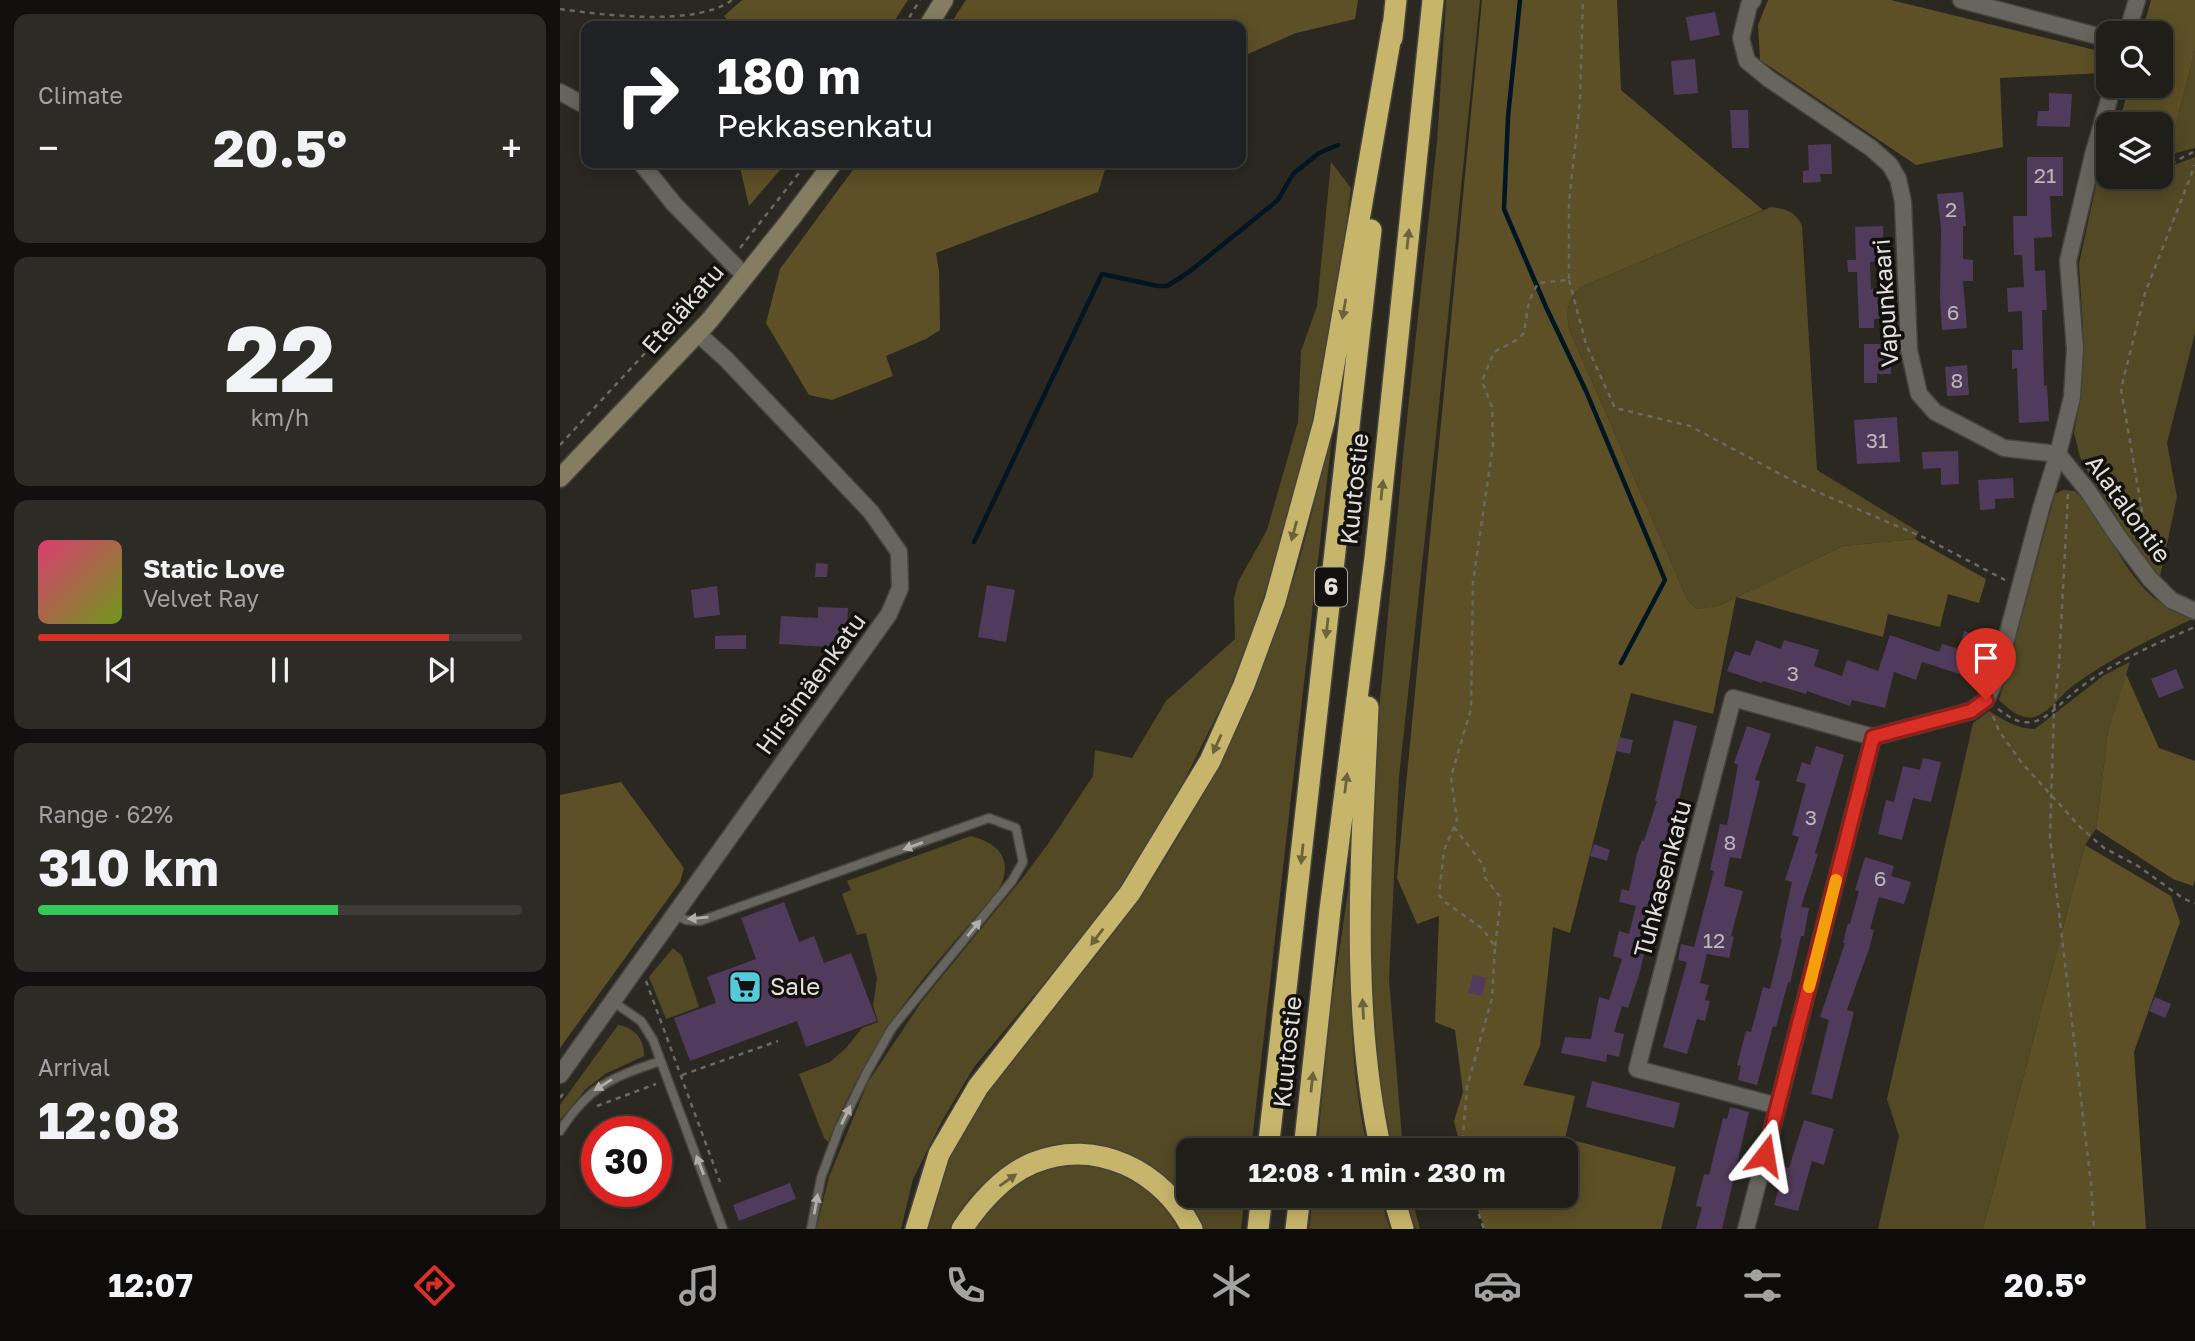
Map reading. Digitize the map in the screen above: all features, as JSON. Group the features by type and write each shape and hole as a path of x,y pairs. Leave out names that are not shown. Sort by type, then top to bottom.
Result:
{"highway":[{"name":"Kuutostie","path":"1269,1138 1396,0"},
{"name":"Kuutostie","path":"1305,1138 1330,910 1375,558 1433,0"},
{"path":"916,1229 939,1154 978,1087 1130,893 1210,761 1244,685 1275,601 1324,422 1393,24"},
{"path":"1375,558 1360,952 1365,1053 1378,1138"},
{"path":"962,1229 987,1196 1007,1180 1033,1163 1067,1155 1105,1156 1140,1171 1171,1195 1192,1229"},
{"path":"1258,1229 1260,1208"},
{"path":"1296,1229 1298,1208"},
{"path":"1397,1208 1403,1229"}],"main road":[{"path":"931,21 944,0"},
{"name":"Eteläkatu","path":"560,478 697,333 829,168"}],"street":[{"name":"Vapunkaari","path":"1753,0 1749,5 1741,38 1747,61 1871,148 1890,164 1898,179 1903,202 1909,350 1919,394 1935,412 2004,448 2058,454"},
{"path":"1961,0 2096,36"},
{"path":"2131,21 2137,0"},
{"path":"560,92 581,103"},
{"name":"Alatalontie","path":"2110,98 2068,261 2076,349 2072,397 2058,454 2088,491 2150,579 2171,600 2195,611"},
{"path":"645,168 674,204 745,276"},
{"name":"Hirsimäenkatu","path":"564,1081 617,1005 673,915 889,614 900,589 899,552 871,512 726,359 697,333"},
{"path":"1746,1229 1873,737 1971,711 1986,700 1995,681 2058,454"},
{"name":"Tuhkasenkatu","path":"1778,1106 1637,1069 1733,698 1873,737"}],"lane":[{"path":"673,915 686,920 700,920 989,818 1016,828 1023,862 1012,881 892,1028 839,1129 821,1178 811,1229"},
{"path":"617,1005 641,1021 653,1040 723,1229"},
{"path":"560,1131 570,1115 598,1086 629,1071 661,1061"}],"path":[{"path":"560,9 655,17 689,15 723,6 732,0"},
{"path":"907,21 920,0"},
{"path":"1583,0 1580,100 1569,202 1569,280 1586,344 1615,408 1690,426 1801,485 1925,538 2020,588"},
{"path":"2173,162 2195,151"},
{"path":"2129,551 2142,511 2121,389 2145,293 2195,165"},
{"path":"1495,947 1483,929 1439,895 1444,850 1457,820 1451,778 1471,709 1473,582 1493,445 1492,407 1482,381 1494,352 1516,341 1524,333 1528,301 1538,283 1569,280"},
{"path":"560,445 664,335"},
{"path":"2069,468 2059,664 2054,710 2050,837 2094,1229"},
{"path":"1986,700 2015,722 2035,722 2054,710 2091,678 2167,639 2195,628"},
{"path":"1986,700 1999,732 2022,763 2081,828 2104,848 2138,866 2184,899 2195,903"},
{"path":"1454,827 1484,866 1485,878 1501,898 1492,998 1467,1087 1463,1138"},
{"path":"617,1005 645,977 720,1182"},
{"path":"681,1075 778,1041"},
{"path":"587,1110 667,1079"},
{"path":"560,1098 564,1081"},
{"path":"1477,1208 1484,1229"}],"shaded area":[{"path":"742,0 908,0 894,21 728,21 724,16"},
{"path":"966,0 1358,0 1355,19 1296,33 1246,55 1246,21 952,21"},
{"path":"1446,0 1480,0 1399,777 1389,979 1402,1138 1390,1138 1380,1090 1372,979 1375,752 1437,142"},
{"path":"1482,0 1617,0 1621,90 1763,210 1581,287 1570,301 1569,329 1688,601 1697,609 1718,606 1736,597 1713,714 1631,693 1570,933 1553,927 1540,1046 1523,1085 1575,1096 1565,1138 1458,1138 1454,1121 1463,1092 1455,1030 1435,1022 1439,916 1417,924 1397,878"},
{"path":"1768,0 1891,0 2096,50 2096,73 2000,78 2003,147 1916,165 1760,60 1758,25"},
{"path":"2151,0 2195,0 2195,50 2173,136 2173,112 2122,112 2126,98 2173,98 2173,21 2145,21"},
{"path":"2195,50 2195,148 2173,154 2173,136"},
{"path":"2195,157 2195,333 2167,443 2177,497 2160,577 2133,543 2080,457 2074,433 2081,396 2083,327 2079,264 2096,185 2096,189 2173,189 2173,165"},
{"path":"1331,162 1351,188 1337,296 1315,418 1256,621 1227,695 1184,781 1129,875 1062,962 974,1067 942,1121 913,1179 901,1229 816,1229 829,1177 868,1082 922,1001 1050,841 1093,776 1095,750 1132,758 1166,701 1235,639 1234,599 1238,582 1267,530 1298,422 1301,351 1317,306"},
{"path":"740,168 782,168 749,206"},
{"path":"854,168 1105,168 1098,192 936,253 940,330 886,356 893,376 832,400 809,395 766,323 780,269"},
{"path":"1771,207 1790,212 1802,226 1817,470 1919,532 1915,539 1843,546 1718,606 1697,609 1688,601 1569,329 1569,306 1581,287"},
{"path":"1335,410 1252,1138 1176,1138 1176,1187 1158,1171 1130,1155 1100,1146 1070,1145 1041,1150 1013,1162 988,1179 967,1202 950,1229 924,1229 947,1164 978,1103 1135,904 1170,851 1209,782 1244,711 1274,638 1295,577"},
{"path":"2063,490 2075,491 2086,503 2131,573 2153,597 2192,619 2102,666 2069,689 2042,713 2026,717 2016,714 1999,700 2055,494"},
{"path":"1915,539 1986,579 1979,603 1948,594 1940,627 1888,614 1883,637 1736,597 1843,546"},
{"path":"2130,662 2108,731 2096,829 2085,845 1983,1229 1878,1229 1899,1136 1887,1099 1973,723 1989,711 2016,726 2035,729 2104,675"},
{"path":"2126,674 2159,748 2195,761 2193,886 2173,879 2096,829 2108,731"},
{"path":"621,782 684,868 680,882 560,1048 560,795"},
{"path":"971,836 990,844 1002,856 1005,872 997,892 900,1009 855,1083 828,1142 824,1138 799,1074 830,1062 862,1028 878,1022 873,1006 877,978 866,933 857,935 842,894 851,890 847,881"},
{"path":"2085,845 2171,896 2180,922 2134,1052 2146,1229 1983,1229"},
{"path":"1352,864 1351,1007 1356,1079 1366,1138 1318,1138 1330,1014"},
{"path":"673,948 682,956 699,1007 666,1019 649,977"},
{"path":"618,1025 629,1028 637,1035 643,1045 644,1056 605,1074 586,1089 560,1120 560,1105"},
{"path":"1578,1142 1676,1167 1661,1229 1485,1229 1477,1208 1578,1208"},
{"path":"1075,1165 1109,1169 1134,1181 1152,1194 1178,1229 975,1229 996,1201 1026,1179 1050,1168"},
{"path":"1193,1208 1243,1208 1241,1229 1203,1229"},
{"path":"1311,1208 1383,1208 1390,1229 1309,1229"},
{"path":"1409,1208 1414,1208 1420,1229 1416,1229"}],"building":[{"path":"1715,12 1720,35 1690,41 1686,17"},
{"path":"1695,59 1698,93 1674,95 1671,61"},
{"path":"2049,93 2072,94 2070,127 2037,126 2038,111 2049,111"},
{"path":"1730,110 1748,110 1749,148 1732,148"},
{"path":"1831,144 1832,174 1820,174 1821,182 1803,183 1803,171 1809,170 1808,145"},
{"path":"2027,157 2063,157 2063,196 2050,196 2052,237 2034,238 2035,271 2045,270 2047,310 2042,310 2044,386 2047,385 2049,421 2019,423 2017,368 2012,369 2012,350 2023,350 2022,311 2008,312 2007,288 2024,287 2022,255 2014,255 2013,216 2027,216"},
{"path":"1963,192 1966,226 1963,226 1963,259 1973,260 1973,281 1963,281 1967,328 1942,330 1941,228 1937,194"},
{"path":"1883,226 1884,261 1870,262 1871,289 1888,288 1889,318 1874,319 1874,328 1859,328 1857,272 1848,272 1847,260 1856,260 1855,227"},
{"path":"1864,344 1891,344 1891,374 1877,374 1877,383 1864,383"},
{"path":"1967,365 1969,395 1947,396 1945,367"},
{"path":"1897,417 1900,462 1857,464 1854,420"},
{"path":"1958,451 1959,484 1941,485 1941,468 1923,469 1922,452"},
{"path":"2013,478 2014,498 1995,499 1995,509 1980,510 1978,480"},
{"path":"816,563 828,564 827,577 815,577"},
{"path":"987,585 1015,590 1006,642 978,637"},
{"path":"717,586 720,615 694,618 691,590"},
{"path":"818,607 848,608 846,648 779,644 781,616 818,618"},
{"path":"1964,631 1982,637 1969,677 1922,662 1916,680 1894,672 1885,708 1852,700 1850,706 1807,691 1806,694 1763,681 1762,683 1727,671 1735,651 1750,656 1756,640 1781,649 1784,640 1819,650 1814,666 1842,676 1847,660 1878,671 1890,635 1939,652 1942,644 1959,649"},
{"path":"746,635 746,649 715,649 715,636"},
{"path":"2176,669 2184,688 2159,698 2151,679"},
{"path":"1674,720 1697,726 1674,820 1676,821 1666,852 1662,850 1645,920 1652,921 1639,975 1628,1008 1622,1006 1614,1032 1624,1034 1619,1057 1607,1054 1606,1062 1561,1053 1565,1037 1591,1039 1599,997 1609,1000 1622,959 1613,956 1619,931 1629,934 1636,906 1619,902 1622,889 1629,891 1637,854 1657,801"},
{"path":"1747,726 1771,734 1755,780 1760,781 1741,859 1730,857 1724,886 1743,891 1731,936 1734,937 1729,958 1707,954 1700,983 1709,985 1705,1000 1710,1001 1705,1021 1697,1019 1687,1054 1663,1047 1687,962 1678,960 1681,944 1694,947 1714,871 1710,870 1720,824 1727,825 1738,765 1734,763"},
{"path":"1619,737 1633,740 1630,754 1616,751"},
{"path":"1816,746 1844,755 1801,907 1809,908 1804,936 1801,936 1790,983 1788,982 1776,1027 1773,1026 1757,1085 1738,1080 1741,1066 1737,1065 1746,1031 1751,1032 1763,987 1770,989 1792,882 1785,880 1799,837 1792,835 1806,784 1796,781 1802,762 1810,765"},
{"path":"1923,758 1941,762 1931,802 1913,798 1902,840 1878,834 1886,800 1894,802 1903,766 1920,770"},
{"path":"1594,844 1610,850 1607,861 1590,856"},
{"path":"1865,857 1894,866 1891,876 1911,882 1904,904 1879,897 1870,929 1874,930 1869,949 1847,1010 1854,1012 1832,1099 1811,1094 1829,1020 1820,1017 1845,943 1848,923 1850,924 1859,891 1855,890"},
{"path":"784,902 799,942 814,936 824,963 851,953 877,1021 806,1047 797,1021 690,1061 674,1018 716,1003 707,977 756,959 741,918"},
{"path":"1473,975 1486,978 1482,996 1468,993"},
{"path":"2155,997 2171,1004 2165,1018 2149,1011"},
{"path":"1592,1081 1680,1103 1674,1128 1586,1107"},
{"path":"1730,1107 1749,1112 1722,1229 1696,1229 1702,1207 1696,1206 1704,1174 1709,1175 1723,1118 1727,1119"},
{"path":"1804,1120 1834,1129 1824,1165 1812,1161 1798,1211 1774,1205 1785,1167 1789,1168"},
{"path":"790,1183 796,1199 739,1221 733,1205"}],"waterway":[{"path":"1520,0 1508,117 1504,209 1586,391 1665,580 1621,663"},
{"path":"974,542 1102,274 1167,286 1189,272 1278,200 1293,174 1319,153 1338,145"}],"slow traffic":[{"path":"1809,987 1836,880"}],"place":[{"name":"Sale","path":"745,987"}],"route":[{"path":"1765,1155 1873,737 1971,711 1986,700"}]}
